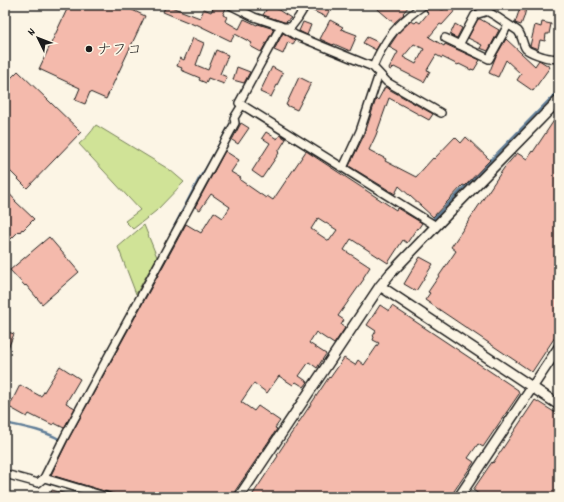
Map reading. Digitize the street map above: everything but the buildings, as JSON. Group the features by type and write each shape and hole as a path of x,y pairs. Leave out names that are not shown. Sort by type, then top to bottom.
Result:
{"street":[{"path":"230,5 254,17 281,26 291,27 306,5"},
{"path":"373,67 383,47 392,34 414,12 424,5"},
{"path":"476,5 497,17 521,35 526,50 559,60"},
{"path":"459,45 475,15 486,11"},
{"path":"445,38 489,59 508,25"},
{"path":"281,26 295,35 373,67 387,82 442,113"},
{"path":"281,26 238,104 344,166 436,226"},
{"path":"344,166 360,131 378,77 380,75"},
{"path":"239,497 380,286 436,226 559,100"},
{"path":"5,474 38,483 44,478 65,436 235,123 234,118 242,105"},
{"path":"380,286 559,404"},
{"path":"459,497 559,347"},
{"path":"44,478 108,497"}],"green space":[{"path":"96,125 170,170 184,182 156,211 133,229 125,221 140,210 79,144"},
{"path":"144,225 157,257 136,294 118,247"}],"waterway":[{"path":"431,221 559,90"},
{"path":"172,231 232,121"},
{"path":"5,423 26,427 59,439"}],"place":[{"name":"ナフコ","path":"89,49"}]}
